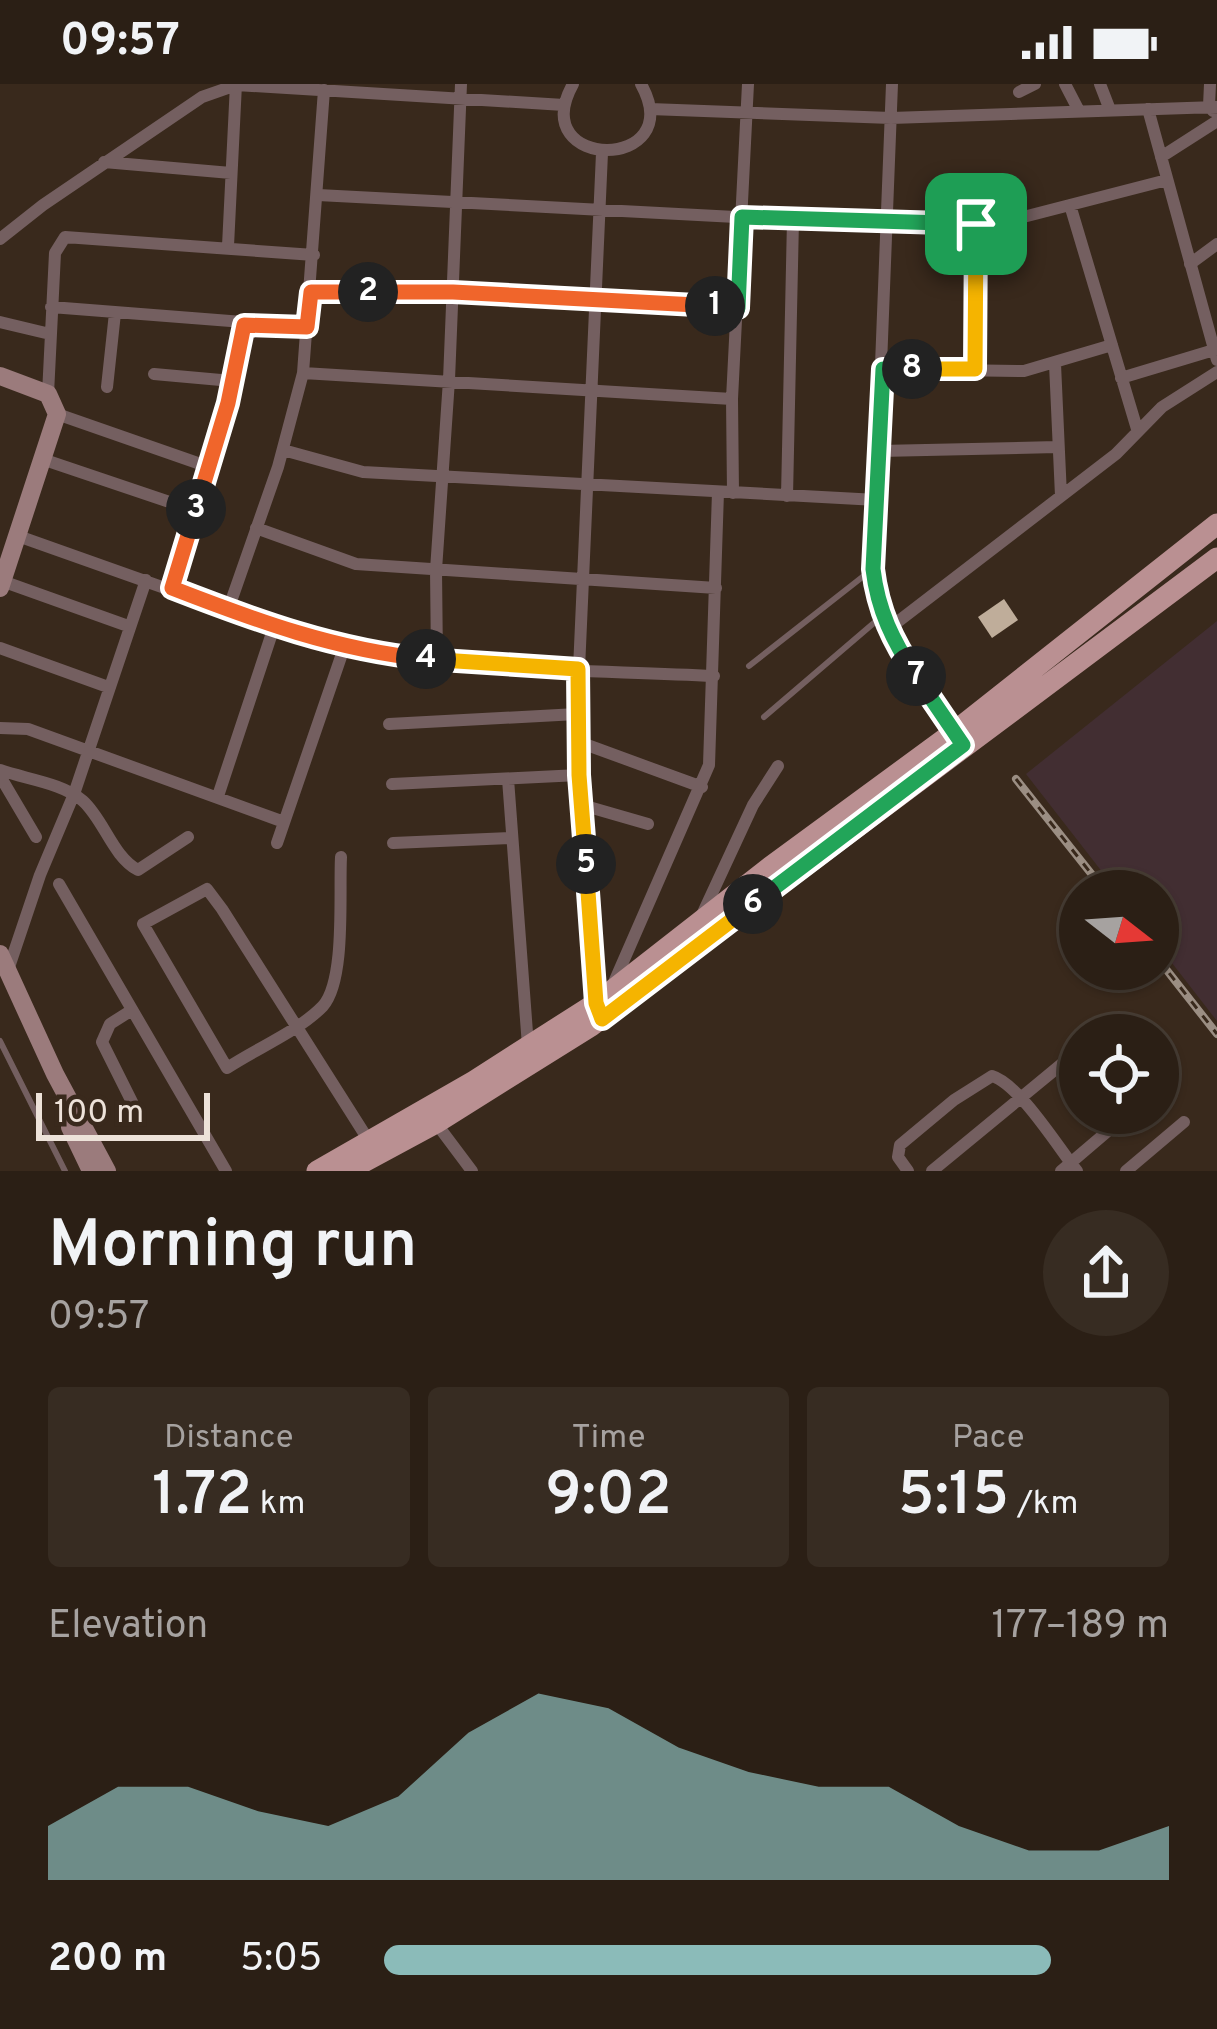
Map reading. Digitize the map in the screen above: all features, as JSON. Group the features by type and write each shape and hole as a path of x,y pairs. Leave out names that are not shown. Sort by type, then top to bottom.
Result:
{"main road":[{"path":"0,376 48,394 57,414 1,584"},
{"path":"347,1171 602,1005 959,738 1208,531"},
{"path":"317,1171 369,1141 431,1116 528,1046 602,1005 698,924 1216,561"},
{"path":"3,969 91,1171"},
{"path":"3,969 106,1171"}],"street":[{"path":"0,239 202,97 236,84 324,91 461,91 564,106"},
{"path":"228,246 236,84"},
{"path":"573,84 564,106 570,131 589,149 602,153 630,146 647,124 650,109 641,84"},
{"path":"602,1005 709,765 748,84"},
{"path":"892,84 873,569 884,622 959,738"},
{"path":"1019,92 1035,84"},
{"path":"1065,84 1079,111"},
{"path":"1100,84 1110,110"},
{"path":"1210,84 1215,113"},
{"path":"228,610 283,449 303,373 324,91"},
{"path":"437,661 436,570 461,91"},
{"path":"650,109 891,118 1148,109 1215,113"},
{"path":"1121,378 1216,355 1148,109"},
{"path":"1161,157 1215,113"},
{"path":"602,153 577,714 602,1005"},
{"path":"104,162 231,173"},
{"path":"318,195 793,220 976,224 1004,222 1167,180"},
{"path":"1070,206 1137,429"},
{"path":"787,496 793,220"},
{"path":"975,369 976,224"},
{"path":"48,394 55,253 64,237 314,255"},
{"path":"1190,264 1217,244"},
{"path":"311,292 453,292 738,308"},
{"path":"52,308 307,327"},
{"path":"107,387 115,313"},
{"path":"0,322 50,334"},
{"path":"172,588 209,467 244,325"},
{"path":"883,369 1024,371 1112,345"},
{"path":"1055,364 1061,496"},
{"path":"884,622 1061,496 1116,454 1137,429 1180,393 1217,372"},
{"path":"303,373 732,399"},
{"path":"154,374 232,381"},
{"path":"57,414 209,467"},
{"path":"880,451 1057,447"},
{"path":"283,449 362,472 878,500"},
{"path":"42,459 196,511"},
{"path":"256,528 356,564 716,588"},
{"path":"18,536 344,648 437,661 714,676"},
{"path":"3,969 74,794 146,580"},
{"path":"1,584 128,626"},
{"path":"218,796 274,627"},
{"path":"0,648 108,687"},
{"path":"277,843 344,648"},
{"path":"388,724 577,714"},
{"path":"0,728 28,729 284,822"},
{"path":"579,742 702,787"},
{"path":"698,924 753,805 778,766"},
{"path":"0,773 74,794 98,817 132,868 144,869 188,837"},
{"path":"0,773 36,837"},
{"path":"392,784 579,775"},
{"path":"508,779 528,1046"},
{"path":"582,805 648,824"},
{"path":"393,843 512,838"},
{"path":"340,857 332,993 321,1007 296,1024 227,1068 142,924 207,889 296,1024 369,1141"},
{"path":"59,884 226,1171"},
{"path":"132,1010 110,1024 102,1042 138,1114"},
{"path":"932,1171 1059,1064"},
{"path":"908,1171 898,1157 900,1145 954,1100 992,1076 1018,1096 1070,1168 1107,1134"},
{"path":"431,1116 467,1165 447,1171"},
{"path":"1126,1171 1184,1122"}],"lane":[{"path":"1208,531 1216,561"},
{"path":"749,666 873,569"},
{"path":"764,717 884,622"},
{"path":"0,1041 64,1171"}],"shaded area":[{"path":"1217,621 1217,1021 1179,972 1179,870 1101,870 1026,774"}],"building":[{"path":"1004,599 1018,620 992,638 978,617"}],"railway":[{"path":"1016,779 1088,870"},
{"path":"1179,986 1217,1034"}],"route":[{"path":"742,217 976,224 975,369 883,369 873,569 877,602 887,629 963,745 602,1019 596,1003 579,775 578,669 437,661 344,648 172,588 228,403 244,325 307,327 311,292 453,292 738,308 742,217"}]}
